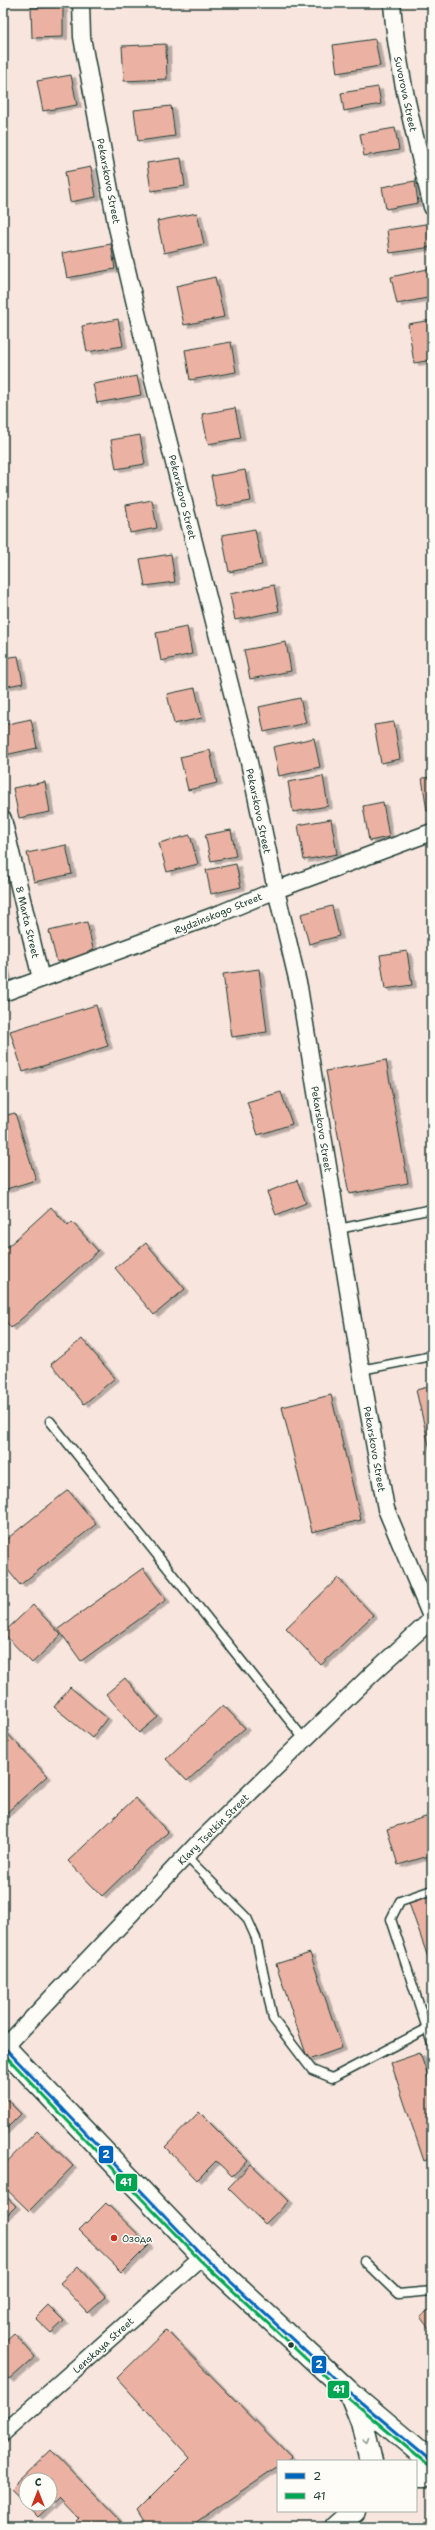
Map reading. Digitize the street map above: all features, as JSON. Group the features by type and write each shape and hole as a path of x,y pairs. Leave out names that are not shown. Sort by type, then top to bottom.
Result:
{"main road":[{"path":"3,2048 203,2256 350,2394 432,2462"},
{"path":"350,2394 362,2422 371,2460"},
{"path":"417,2474 432,2474"},
{"path":"336,2527 353,2512"},
{"path":"352,2527 359,2512"}],"street":[{"name":"Pekarskovo Street","path":"81,3 82,37 116,223 153,380 246,748 276,890 299,987 361,1370 386,1509 432,1619"},
{"name":"Suvorova Street","path":"392,3 394,32 402,80 432,207"},
{"name":"8 Marta Street","path":"3,819 41,979"},
{"name":"Rydzinskogo Street","path":"3,993 221,913 276,890 432,832"},
{"name":"Klary Tsetkin Street","path":"3,2048 186,1856 304,1739 432,1619"},
{"name":"Lenskaya Street","path":"3,2433 203,2256"}],"lane":[{"path":"339,1229 432,1209"},
{"path":"361,1370 432,1356"},
{"path":"50,1421 304,1739"},
{"path":"186,1856 247,1918 256,1938 273,2019 312,2070 332,2078 429,2027"},
{"path":"432,1890 400,1901 391,1919 429,2027 432,2044"},
{"path":"364,2261 398,2294 432,2292"}],"building":[{"path":"63,7 63,37 32,38 31,8"},
{"path":"375,39 380,66 337,73 333,45"},
{"path":"166,44 167,79 124,81 122,46"},
{"path":"71,75 77,105 43,111 37,81"},
{"path":"378,87 381,104 344,111 341,93"},
{"path":"171,106 175,136 138,141 134,110"},
{"path":"395,128 399,150 364,156 360,134"},
{"path":"181,158 185,186 151,191 147,163"},
{"path":"91,167 96,197 70,202 65,172"},
{"path":"415,181 418,203 386,209 382,187"},
{"path":"197,213 204,244 164,253 157,221"},
{"path":"431,223 432,247 390,253 387,230"},
{"path":"111,244 115,269 67,278 62,253"},
{"path":"432,268 432,297 397,304 391,277"},
{"path":"215,277 224,317 184,325 176,286"},
{"path":"118,319 123,346 87,352 82,326"},
{"path":"432,320 432,360 414,363 408,324"},
{"path":"231,342 236,372 190,380 185,350"},
{"path":"137,376 141,395 97,403 93,384"},
{"path":"432,390 432,411 428,391"},
{"path":"235,408 241,438 208,444 202,414"},
{"path":"140,435 145,464 116,469 111,440"},
{"path":"245,470 251,501 217,507 211,476"},
{"path":"152,500 157,528 130,533 126,505"},
{"path":"255,529 262,565 229,572 222,535"},
{"path":"171,554 175,582 145,586 140,559"},
{"path":"274,585 279,611 235,620 230,594"},
{"path":"187,627 192,654 161,661 156,633"},
{"path":"286,642 291,671 250,679 244,650"},
{"path":"18,656 23,683 3,687 3,658"},
{"path":"195,688 202,718 174,724 167,694"},
{"path":"300,698 306,723 264,732 259,707"},
{"path":"31,719 37,748 5,755 3,725"},
{"path":"394,722 400,759 381,763 374,725"},
{"path":"314,738 320,767 279,776 273,747"},
{"path":"210,750 217,783 188,790 180,757"},
{"path":"323,776 328,806 293,812 288,782"},
{"path":"432,777 432,810 427,811 422,778"},
{"path":"45,782 50,812 19,818 13,788"},
{"path":"383,802 389,837 369,841 363,806"},
{"path":"331,819 337,854 304,860 298,825"},
{"path":"231,830 236,856 211,861 205,835"},
{"path":"190,835 198,864 167,872 159,843"},
{"path":"66,845 72,874 34,882 27,853"},
{"path":"236,864 241,887 211,894 206,870"},
{"path":"332,906 339,936 309,944 301,914"},
{"path":"87,922 94,953 57,962 49,931"},
{"path":"407,951 412,985 385,989 380,955"},
{"path":"3,960 8,980 3,981"},
{"path":"259,969 267,1032 232,1037 223,974"},
{"path":"96,1005 108,1046 23,1072 10,1031"},
{"path":"386,1060 408,1183 349,1194 326,1071"},
{"path":"281,1092 292,1124 258,1135 247,1102"},
{"path":"15,1113 36,1180 3,1190 3,1116"},
{"path":"297,1180 306,1203 276,1215 267,1192"},
{"path":"51,1207 68,1226 72,1222 98,1251 11,1328 3,1318 3,1251"},
{"path":"146,1243 185,1289 154,1315 115,1268"},
{"path":"82,1339 115,1378 84,1404 51,1364"},
{"path":"432,1386 432,1458 416,1390"},
{"path":"331,1395 361,1520 312,1532 282,1407"},
{"path":"68,1490 96,1524 20,1585 3,1564 3,1542"},
{"path":"143,1568 166,1600 81,1661 58,1629"},
{"path":"338,1578 373,1615 321,1665 286,1628"},
{"path":"33,1605 61,1635 32,1663 3,1633"},
{"path":"125,1678 158,1717 139,1733 106,1694"},
{"path":"70,1687 107,1718 92,1738 54,1707"},
{"path":"223,1705 245,1728 187,1781 166,1759"},
{"path":"3,1729 47,1776 3,1816"},
{"path":"135,1798 168,1832 102,1896 68,1861"},
{"path":"432,1815 432,1855 398,1865 387,1829"},
{"path":"432,1895 432,1969 409,1903"},
{"path":"310,1953 342,2048 308,2060 276,1964"},
{"path":"420,2053 432,2089 432,2158 424,2161 391,2063"},
{"path":"3,2096 21,2114 3,2132"},
{"path":"199,2112 248,2161 232,2176 216,2161 197,2180 165,2147"},
{"path":"37,2131 73,2166 29,2211 3,2186 3,2166"},
{"path":"251,2164 289,2201 265,2224 228,2188"},
{"path":"3,2194 16,2206 3,2219"},
{"name":"Озода","path":"106,2203 149,2245 122,2272 79,2230"},
{"path":"78,2266 106,2297 88,2313 60,2283"},
{"path":"48,2305 64,2321 51,2333 35,2318"},
{"path":"432,2307 432,2332 420,2317"},
{"path":"166,2330 291,2457 286,2460 277,2460 277,2467 189,2527 147,2527 137,2511 190,2458 117,2378"},
{"path":"14,2333 35,2357 9,2380 3,2373 3,2343"},
{"path":"51,2450 126,2527 70,2527 79,2518 59,2497 58,2498 58,2472 28,2472"},
{"path":"18,2482 18,2496 11,2489"},
{"path":"33,2512 43,2512 38,2517"}],"transit line":[{"name":"2","path":"3,2046 203,2256 351,2394 432,2462"},
{"name":"41","path":"3,2053 200,2260 348,2398 429,2466"}],"place":[{"name":"Озода","path":"114,2238"}]}
